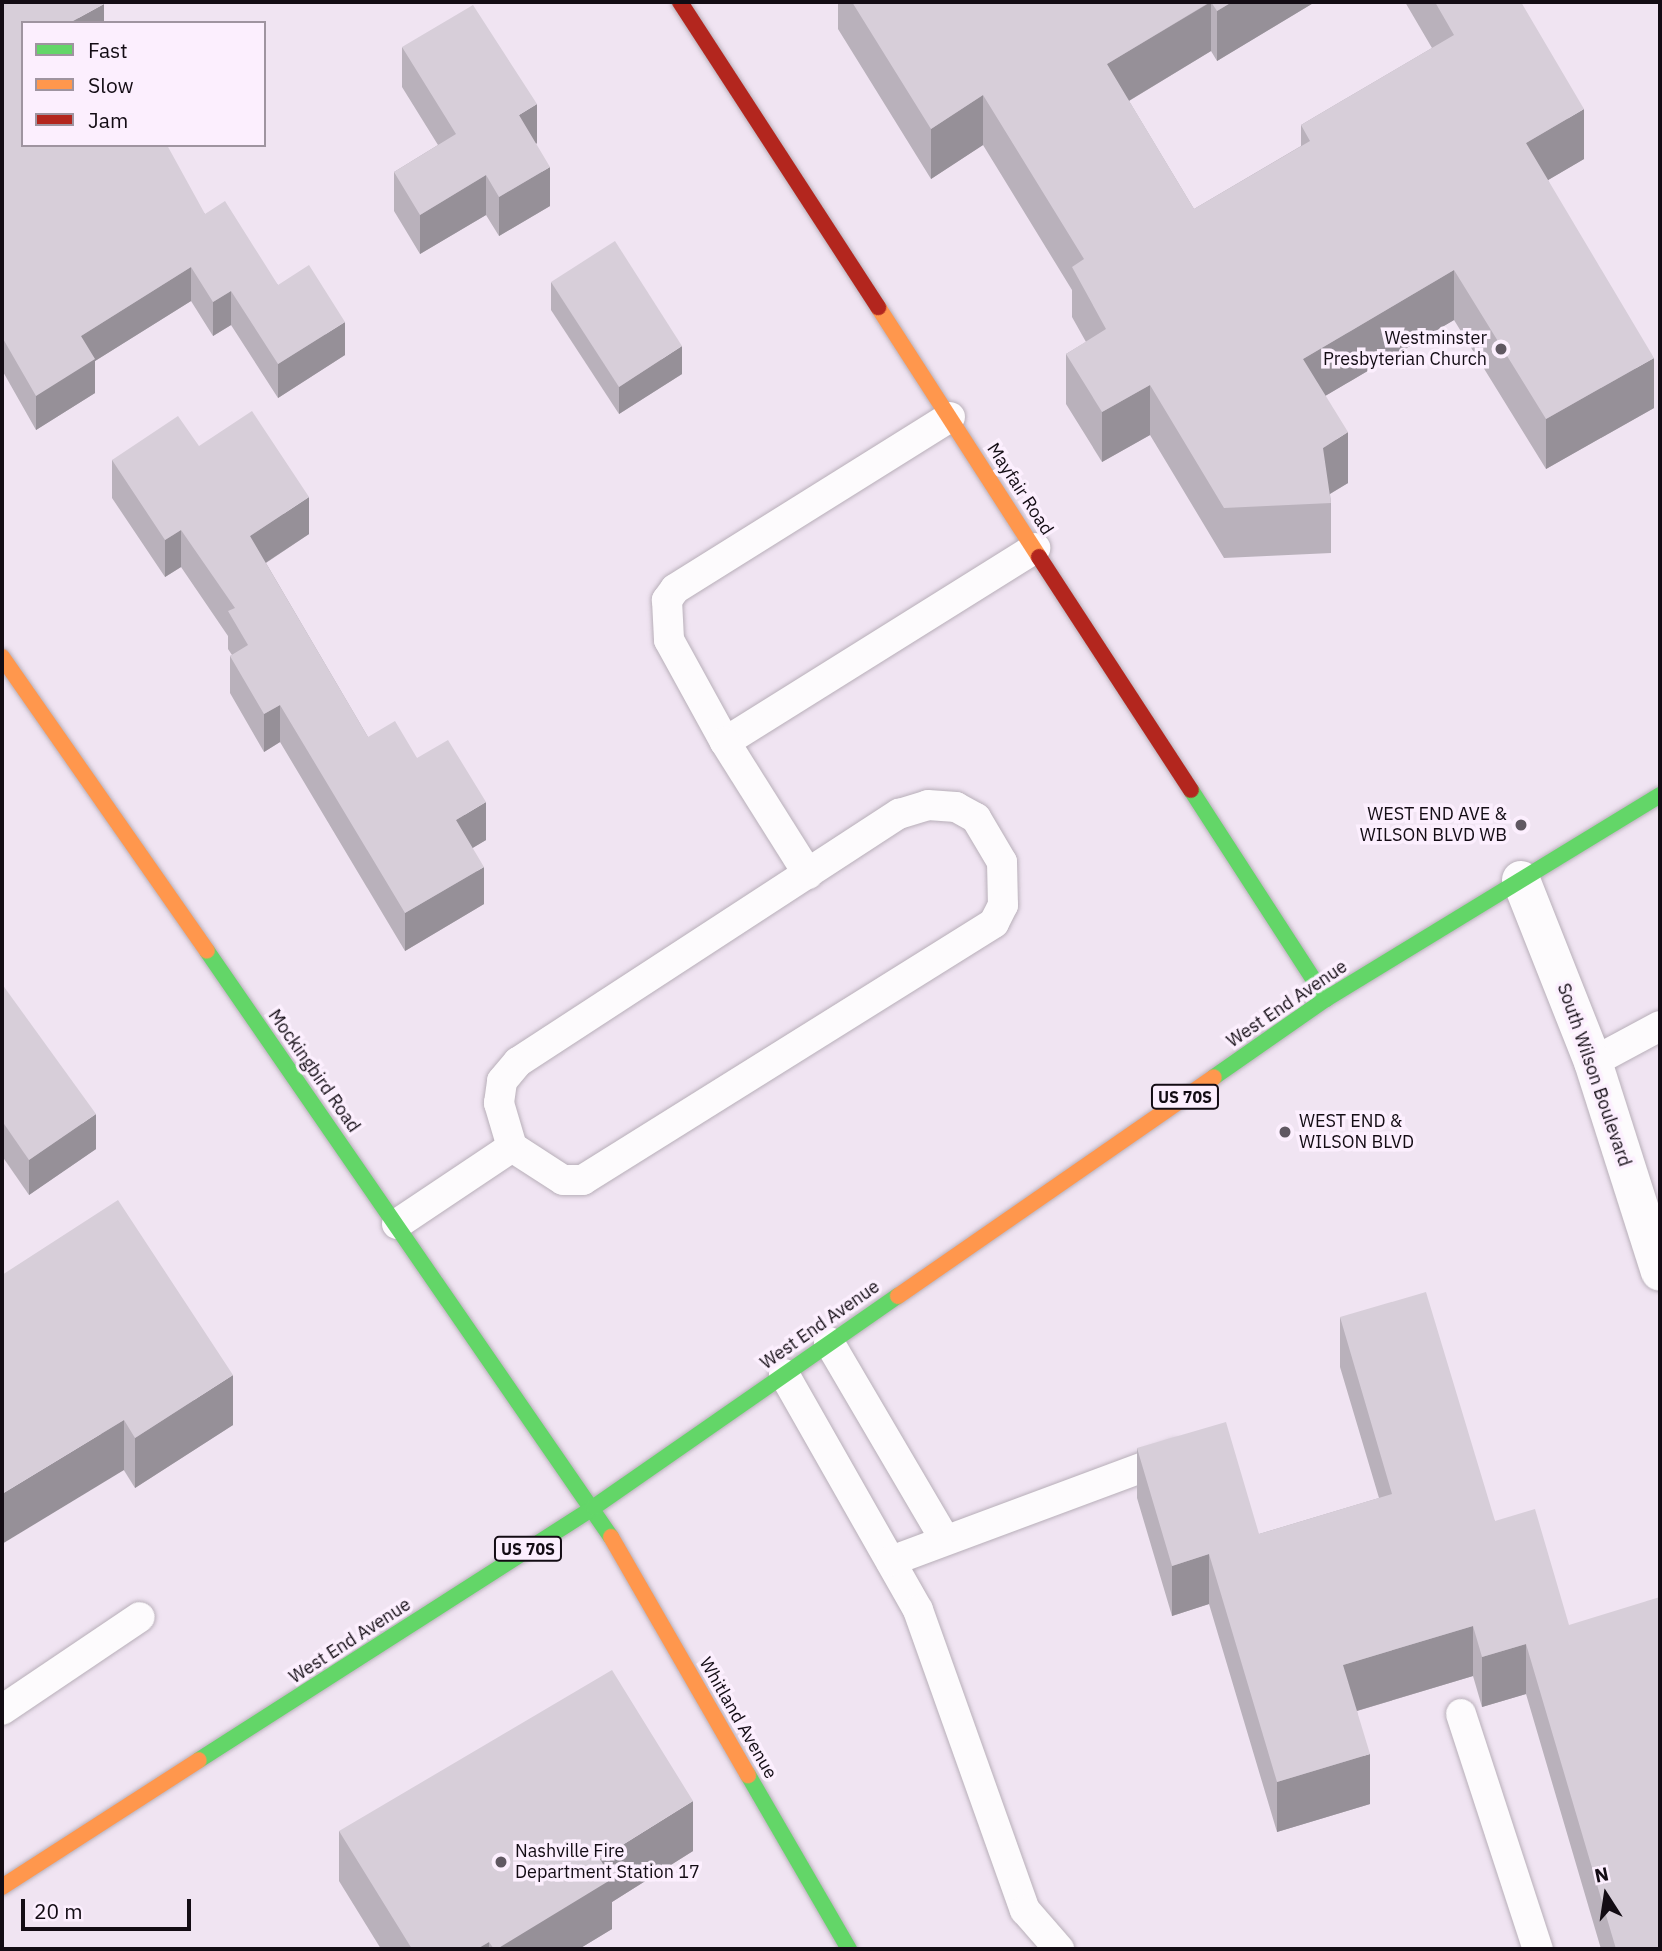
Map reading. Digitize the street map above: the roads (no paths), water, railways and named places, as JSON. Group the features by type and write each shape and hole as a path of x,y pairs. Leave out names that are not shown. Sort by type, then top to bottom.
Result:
{"street":[{"name":"Mayfair Road","path":"680,2 1326,999"},
{"name":"Mockingbird Road","path":"2,657 594,1507"},
{"name":"West End Avenue","path":"2,1887 594,1507 1326,999 1660,795"},
{"name":"South Wilson Boulevard","path":"1521,880 1593,1062 1660,1272"},
{"name":"Whitland Avenue","path":"594,1507 843,1947"}],"lane":[{"path":"808,874 725,742 669,640 667,600 676,589 950,417"},
{"path":"725,742 1035,548"},
{"path":"928,805 956,807 976,818 1002,862 1003,905 994,922 583,1180 563,1180 512,1147 499,1103 502,1081 518,1062 899,814 928,805"},
{"path":"1593,1062 1660,1026"},
{"path":"397,1224 512,1147"},
{"path":"829,1342 945,1540"},
{"path":"784,1374 831,1467 891,1561 918,1610 1025,1910 1059,1949"},
{"path":"891,1561 1206,1443"},
{"path":"2,1710 140,1618"},
{"path":"1461,1714 1538,1949"}],"place":[{"name":"Westminster Presbyterian Church","path":"1501,349"},
{"name":"WEST END AVE & WILSON BLVD WB","path":"1521,825"},
{"name":"WEST END & WILSON BLVD","path":"1285,1132"},
{"name":"Nashville Fire Department Station 17","path":"501,1862"}]}
